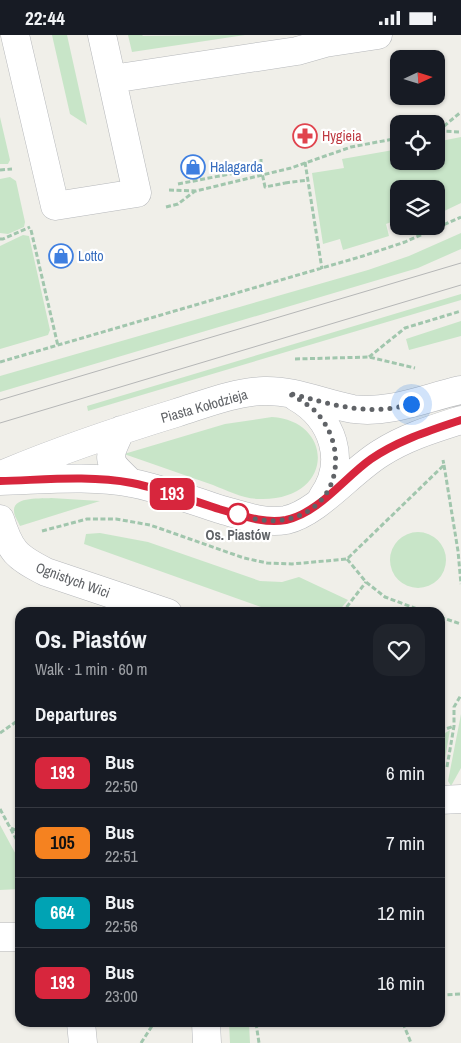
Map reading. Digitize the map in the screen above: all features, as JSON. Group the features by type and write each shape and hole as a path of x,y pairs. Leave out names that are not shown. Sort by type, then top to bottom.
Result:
{"street":[{"path":"15,35 55,206 137,193 102,35"},
{"path":"112,79 296,51 326,43 378,35"},
{"name":"Piasta Kołodzieja","path":"0,476 38,459 121,430 233,395 266,391 288,393 354,409 381,410 397,408 461,391"},
{"name":"Piasta Kołodzieja","path":"288,393 303,401 315,411 335,445 335,471 327,492 320,502"},
{"path":"0,481 100,480 131,483 259,520 287,519 304,513 320,502 363,465 381,453 413,436 461,420"},
{"path":"121,430 110,451 112,465 131,483"},
{"name":"Ognistych Wici","path":"0,519 10,547 17,555 30,564 46,572 150,607"},
{"path":"445,800 461,799"},
{"path":"0,937 15,937"},
{"path":"81,1027 82,1043"},
{"path":"206,1027 207,1043"}],"path":[{"path":"445,125 461,112"},
{"path":"445,131 461,132"},
{"path":"175,189 196,191 291,168 351,147 390,140"},
{"path":"261,159 265,187 308,180"},
{"path":"306,162 322,269"},
{"path":"178,184 261,168"},
{"path":"0,170 18,169"},
{"path":"178,204 196,191"},
{"path":"1,240 37,225 55,206"},
{"path":"445,223 461,217"},
{"path":"31,227 58,346"},
{"path":"0,362 322,269 384,249 417,235"},
{"path":"368,357 405,328 461,311"},
{"path":"444,465 458,551 461,584"},
{"path":"346,559 366,582 385,597 412,607"},
{"path":"347,607 366,582"},
{"path":"445,619 461,625"},
{"path":"445,774 454,726 454,707 461,695"},
{"path":"0,733 15,722"},
{"path":"445,729 454,726"},
{"path":"0,809 15,836"},
{"path":"11,828 15,830"},
{"path":"445,995 461,994"},
{"path":"141,1043 151,1027"},
{"path":"257,1027 259,1043"},
{"path":"405,1027 411,1043"}],"green space":[{"path":"52,35 67,35 87,125 70,114"},
{"path":"128,35 143,36 245,35 132,52"},
{"path":"0,117 10,160 8,164 0,164"},
{"path":"461,137 461,203 445,211 445,180 390,180 390,222 386,224 389,236 343,250 340,239 323,244 312,173 344,168 342,159 390,151 390,170 445,170 445,140"},
{"path":"10,177 16,181 25,222 24,227 8,234 0,233 0,179"},
{"path":"461,233 461,249 418,268 0,392 0,376 368,270 409,256"},
{"path":"23,235 29,236 50,330 48,335 0,349 0,246"},
{"path":"461,294 461,300 88,411 87,406"},
{"path":"461,321 461,336 409,350 406,339"},
{"path":"272,417 293,422 307,432 316,445 318,460 313,475 302,488 285,496 254,499 242,496 124,454 225,424"},
{"path":"51,498 100,501 20,526 14,511 18,503 29,499"},
{"path":"412,532 424,532 434,536 442,544 446,560 442,576 434,584 424,588 412,588 402,584 394,576 390,566 390,554 394,544 402,536"},
{"path":"100,533 148,542 260,581 282,582 299,577 348,600 342,607 261,607 84,544 86,534"},
{"path":"461,714 461,768 451,786 448,781"},
{"path":"450,730 445,758 445,733"},
{"path":"0,825 15,853 15,889 0,890"},
{"path":"229,1027 249,1027 250,1043 230,1043"}],"tram line":[{"path":"0,400 461,263"},
{"path":"0,423 461,285"}],"bus line":[{"name":"193","path":"0,481 100,480 131,483 150,487 243,516 259,520 279,521 295,517 314,507 363,465 397,444 413,436 461,420"}],"place":[{"name":"Hygieia","path":"305,136"},
{"name":"Halagarda","path":"193,167"},
{"name":"Lotto","path":"61,256"},
{"name":"Os. Piastów","path":"238,514"}],"route":[{"path":"238,514 270,521 295,517 320,502 332,481 335,471 335,445 325,424 315,411 303,401 288,393 354,409 381,410 411,404"}]}
